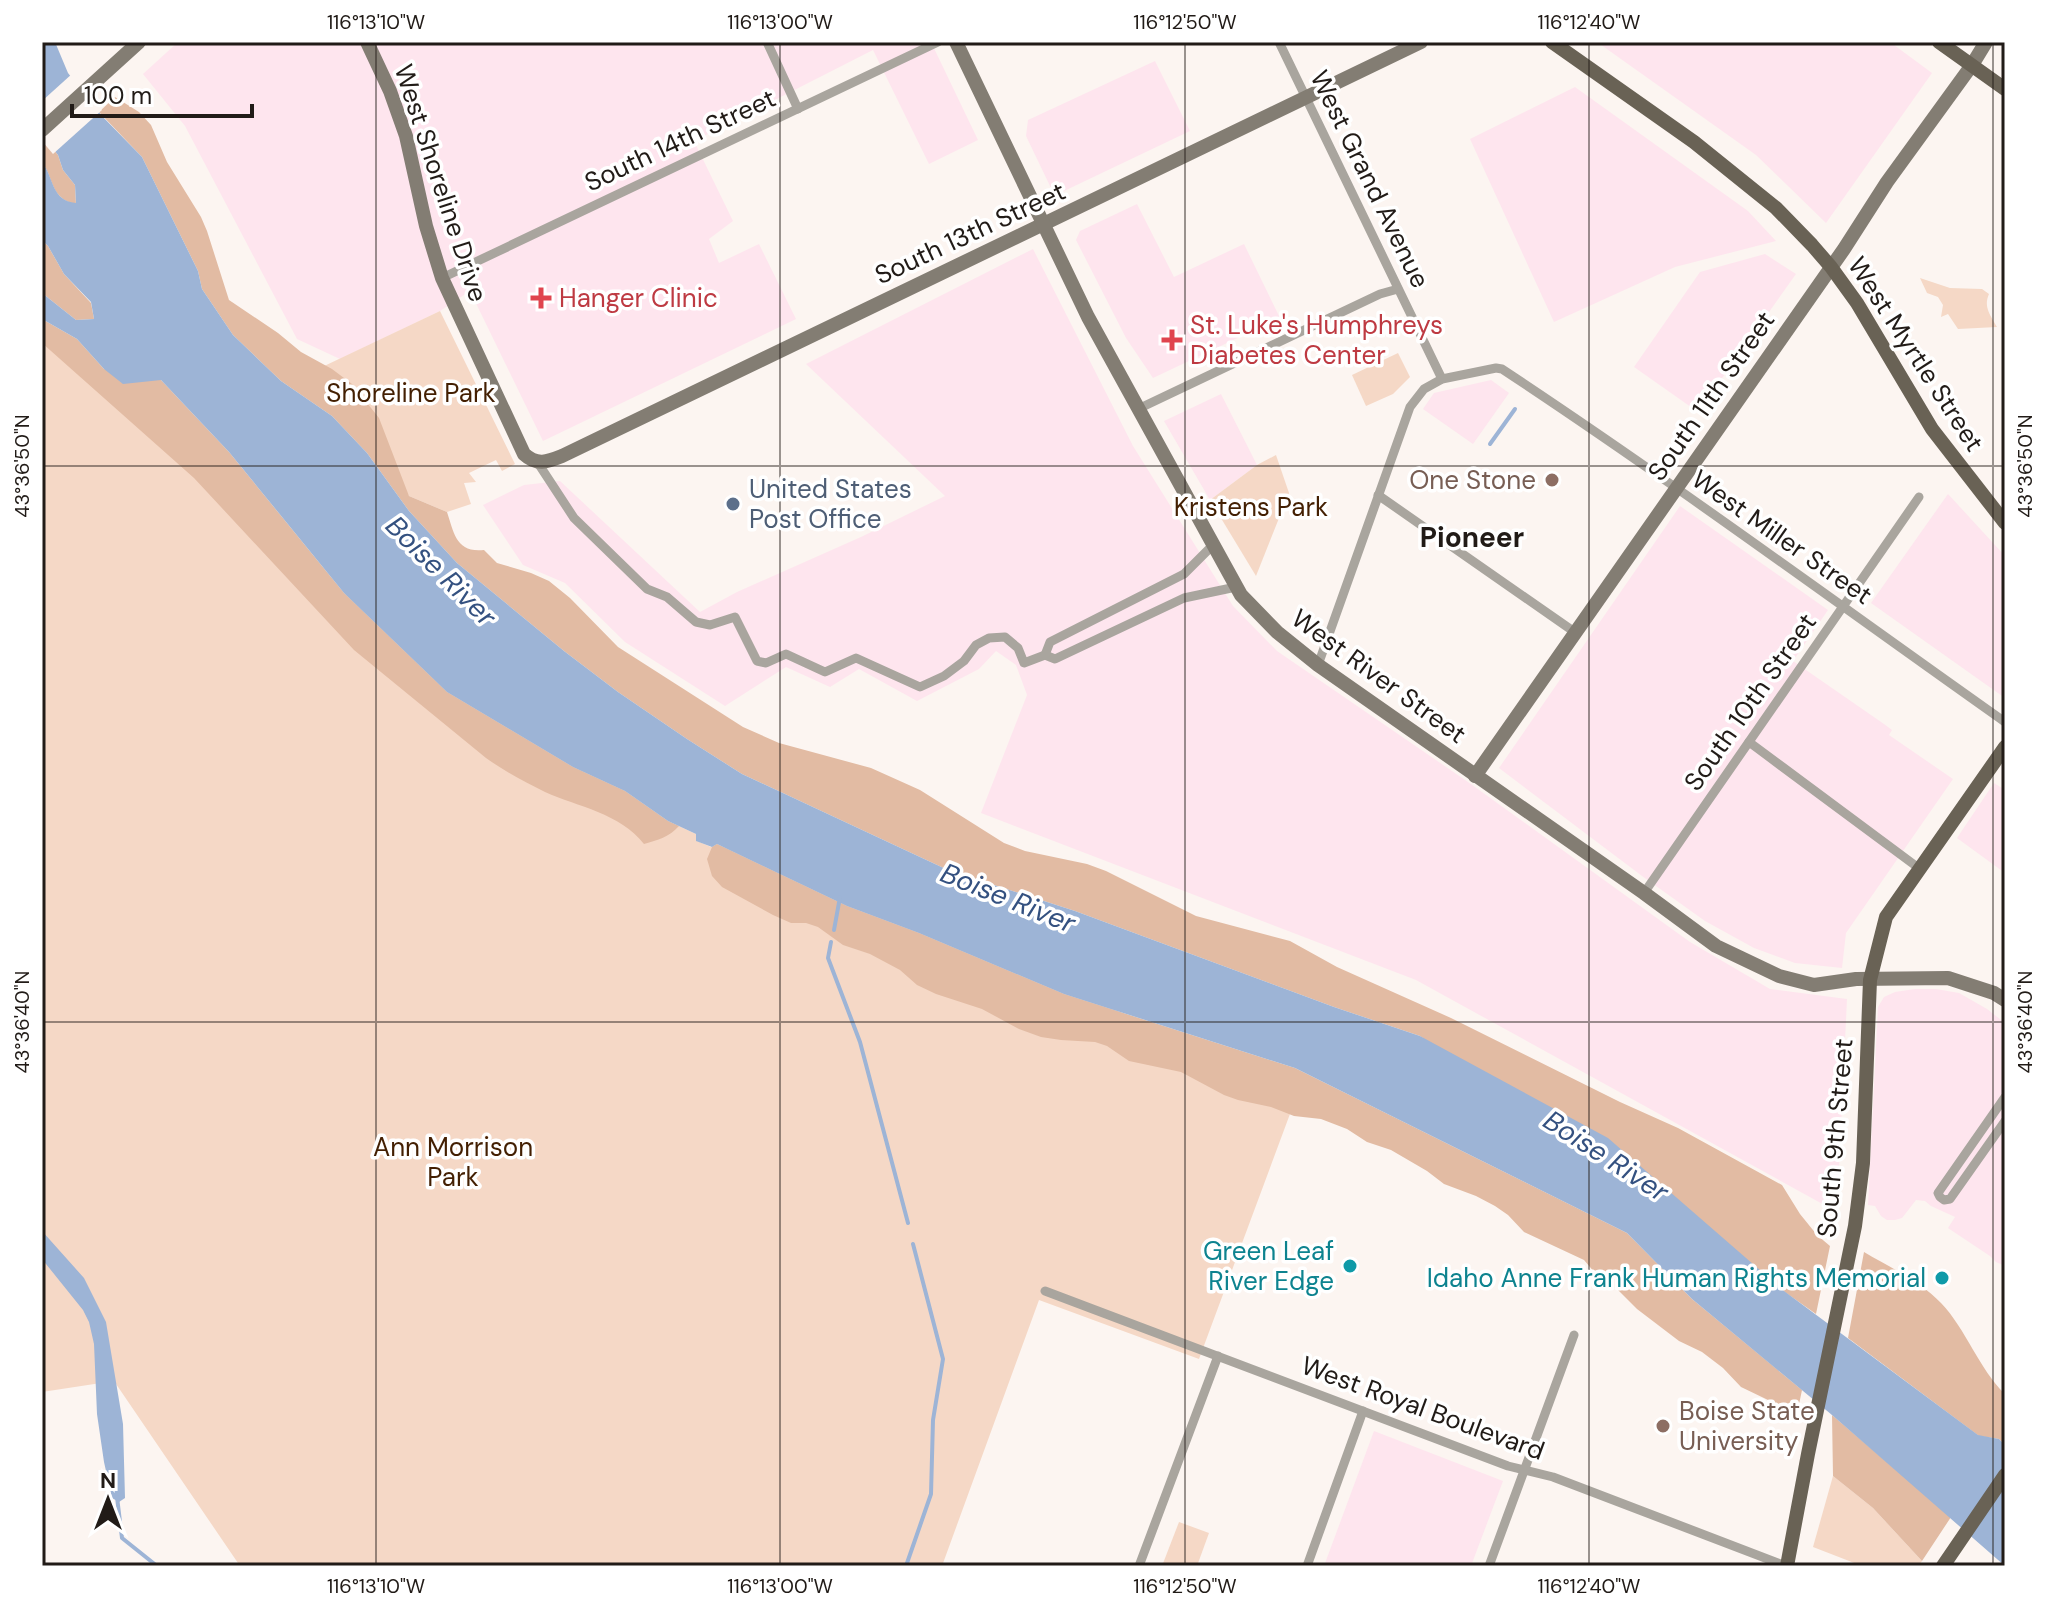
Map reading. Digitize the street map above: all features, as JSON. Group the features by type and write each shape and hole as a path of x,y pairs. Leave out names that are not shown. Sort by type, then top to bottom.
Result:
{"main road":[{"name":"West Myrtle Street","path":"1552,42 1694,142 1776,208 1831,267 1857,303 1932,429 2005,523"},
{"path":"1939,42 2005,89"},
{"name":"South 9th Street","path":"1786,1566 1853,1239 1863,1163 1870,980 1886,917 1999,768 2005,747"},
{"path":"1943,1566 2005,1475"}],"street":[{"path":"42,130 139,42"},
{"name":"West Shoreline Drive","path":"367,42 390,91 406,136 426,226 442,278 524,454 538,463"},
{"path":"767,42 798,109"},
{"name":"South 14th Street","path":"442,278 938,42"},
{"name":"West River Street","path":"956,42 1088,317 1138,409 1236,587 1277,632 1318,665 1716,946 1779,976 1814,985 1856,979 1948,978 1994,993 2005,1000"},
{"name":"West Grand Avenue","path":"1279,42 1442,379"},
{"name":"South 13th Street","path":"538,463 547,463 562,456 1421,42"},
{"name":"South 11th Street","path":"1475,776 1986,42"},
{"path":"1138,409 1380,294 1398,289"},
{"name":"West Miller Street","path":"1442,379 1502,369 2005,722"},
{"path":"1318,665 1410,407 1424,389 1442,379"},
{"path":"538,463 574,518 647,589 667,597 696,622 710,625 735,617 757,661 766,663 786,654 825,672 856,658 920,687 944,676 964,661 976,645 989,638 1005,637 1018,648 1024,663 1045,655 1055,659 1184,598 1236,587"},
{"path":"1378,495 1576,633"},
{"name":"South 10th Street","path":"1644,893 1919,497"},
{"path":"1045,655 1050,642 1184,574 1213,545"},
{"path":"1749,742 1920,869"},
{"path":"2005,1097 1938,1193 1940,1197 1950,1199 2005,1121"},
{"name":"West Royal Boulevard","path":"1045,1291 1508,1466 1553,1477 1786,1566"},
{"path":"1489,1566 1574,1335"},
{"path":"1139,1566 1218,1356"},
{"path":"1307,1566 1363,1411"}],"shaded area":[{"path":"178,42 931,42 978,140 929,164 873,50 694,141 733,221 709,239 719,263 759,244 796,319 543,441 470,291 440,311 340,359 297,339 185,126 143,74"},
{"path":"1597,42 1890,42 1932,73 1826,223 1756,155"},
{"path":"1155,61 1190,131 1062,192 1051,188 1026,136 1028,120"},
{"path":"1575,87 1748,211 1776,241 1675,267 1554,322 1470,139"},
{"path":"115,97 139,112 151,125 167,162 201,217 229,300 352,384 379,418 409,496 447,512 454,534 462,545 484,550 497,563 549,581 618,647 743,727 779,743 871,768 920,790 1004,843 1025,851 1087,864 1196,916 1290,941 1337,967 1451,1018 1678,1128 1782,1185 1800,1214 1830,1246 1816,1314 1420,1036 1075,911 950,871 742,774 618,692 457,563 409,511 367,453 332,416 281,381 233,335 202,289 198,271 142,157 99,112"},
{"path":"42,135 75,185 76,204 61,198 54,187 42,162"},
{"path":"1137,204 1174,277 1244,244 1280,318 1153,378 1126,338 1076,240 1080,231"},
{"path":"42,240 64,274 91,303 94,319 76,320 42,293"},
{"path":"1033,249 1133,446 1233,606 1277,651 1468,782 1690,942 1770,989 1847,999 1837,1212 1416,980 981,813 1027,695 1016,665 996,651 979,669 917,701 859,669 830,687 786,667 725,706 625,642 565,583 523,565 483,505 524,485 560,481 700,612 945,496 806,364"},
{"path":"1765,254 1796,274 1698,412 1634,367 1700,272"},
{"path":"42,319 77,339 104,369 161,380 229,452 344,593 447,692 573,767 625,791 679,826 667,835 644,844 634,833 611,818 545,792 486,758 354,650 194,478 42,343"},
{"path":"1491,380 1509,393 1473,444 1423,409 1434,393"},
{"path":"1221,394 1257,465 1210,500 1164,421"},
{"path":"1948,494 2005,556 2005,698 1871,603"},
{"path":"1680,506 1828,610 1793,661 1884,724 1892,730 1889,735 1953,779 1846,933 1842,968 1795,963 1754,948 1705,921 1499,768"},
{"path":"1994,783 2005,790 2005,873 1957,838"},
{"path":"717,844 847,906 1064,994 1295,1068 1627,1233 1692,1299 1802,1390 1797,1414 1741,1387 1702,1352 1679,1341 1637,1309 1584,1260 1524,1232 1495,1206 1444,1184 1391,1150 1367,1142 1347,1129 1321,1119 1294,1116 1238,1100 1181,1072 1129,1061 1095,1042 1041,1037 982,1009 936,994 870,954 843,945 818,927 791,923 722,887 712,876 707,859 712,847"},
{"path":"1915,989 1959,993 2005,1023 2005,1266 1948,1228 1955,1217 1925,1201 1916,1200 1902,1218 1895,1220 1887,1220 1875,1206 1868,1205 1878,1007 1884,997"},
{"path":"1864,1252 1924,1288 1950,1313 2005,1394 2004,1444 1999,1439 1979,1436 1848,1338"},
{"path":"1832,1415 1951,1517 1922,1561 1873,1508 1833,1476"},
{"path":"1374,1431 1503,1481 1471,1566 1324,1566"}],"green space":[{"path":"1920,278 1950,288 1982,289 1989,294 1987,307 1997,327 1958,329 1948,314 1941,317 1943,305 1938,297 1927,293"},
{"name":"Shoreline Park","path":"440,311 515,464 502,471 496,460 469,473 476,482 464,483 471,504 447,512 409,496 320,368"},
{"name":"Ann Morrison Park","path":"42,319 269,504 344,593 668,821 696,834 697,841 711,847 717,844 1300,1087 1199,1359 1039,1300 942,1566 240,1566 114,1381 42,1392"},
{"path":"1398,353 1410,377 1393,394 1366,406 1352,375"},
{"name":"Kristens Park","path":"1276,455 1289,493 1256,576 1210,500 1257,465"},
{"path":"1833,1476 1873,1508 1922,1561 1918,1566 1862,1566 1813,1547"},
{"path":"1179,1522 1209,1533 1197,1566 1162,1566"}],"water":[{"name":"Boise River","path":"42,42 55,42 68,73 102,116 142,157 198,271 202,289 233,335 281,381 332,416 367,453 409,511 457,563 564,651 618,692 742,774 950,871 1075,911 1420,1036 1608,1138 1784,1291 1978,1435 1999,1439 2005,1445 2005,1566 1832,1415 1692,1299 1627,1233 1295,1068 1064,994 847,906 717,844 712,847 696,841 696,834 668,821 625,791 573,767 447,692 344,593 229,452 161,380 123,384 104,369 77,339 42,319 42,293 76,320 94,319 91,302 64,274 42,240 42,162 57,193 76,203 75,185 42,135"},
{"path":"42,1231 84,1278 106,1322 123,1424 125,1498 119,1502 112,1498 104,1462 97,1414 94,1344 89,1322 42,1259"}],"pier":[{"path":"73,73 102,110 53,154 42,141 42,101"}],"waterway":[{"path":"1490,444 1515,409"},
{"path":"834,930 840,897"},
{"path":"831,942 828,958 860,1042 908,1223"},
{"path":"906,1566 931,1494 933,1420 943,1359 913,1244"},
{"path":"117,1497 122,1538 157,1566"}],"place":[{"name":"Hanger Clinic","path":"541,298"},
{"name":"St. Luke's Humphreys Diabetes Center","path":"1172,340"},
{"name":"One Stone","path":"1552,480"},
{"name":"United States Post Office","path":"733,504"},
{"name":"Green Leaf River Edge","path":"1350,1266"},
{"name":"Idaho Anne Frank Human Rights Memorial","path":"1942,1278"},
{"name":"Boise State University","path":"1663,1426"}],"district":[{"name":"Pioneer","path":"1472,537"}]}
